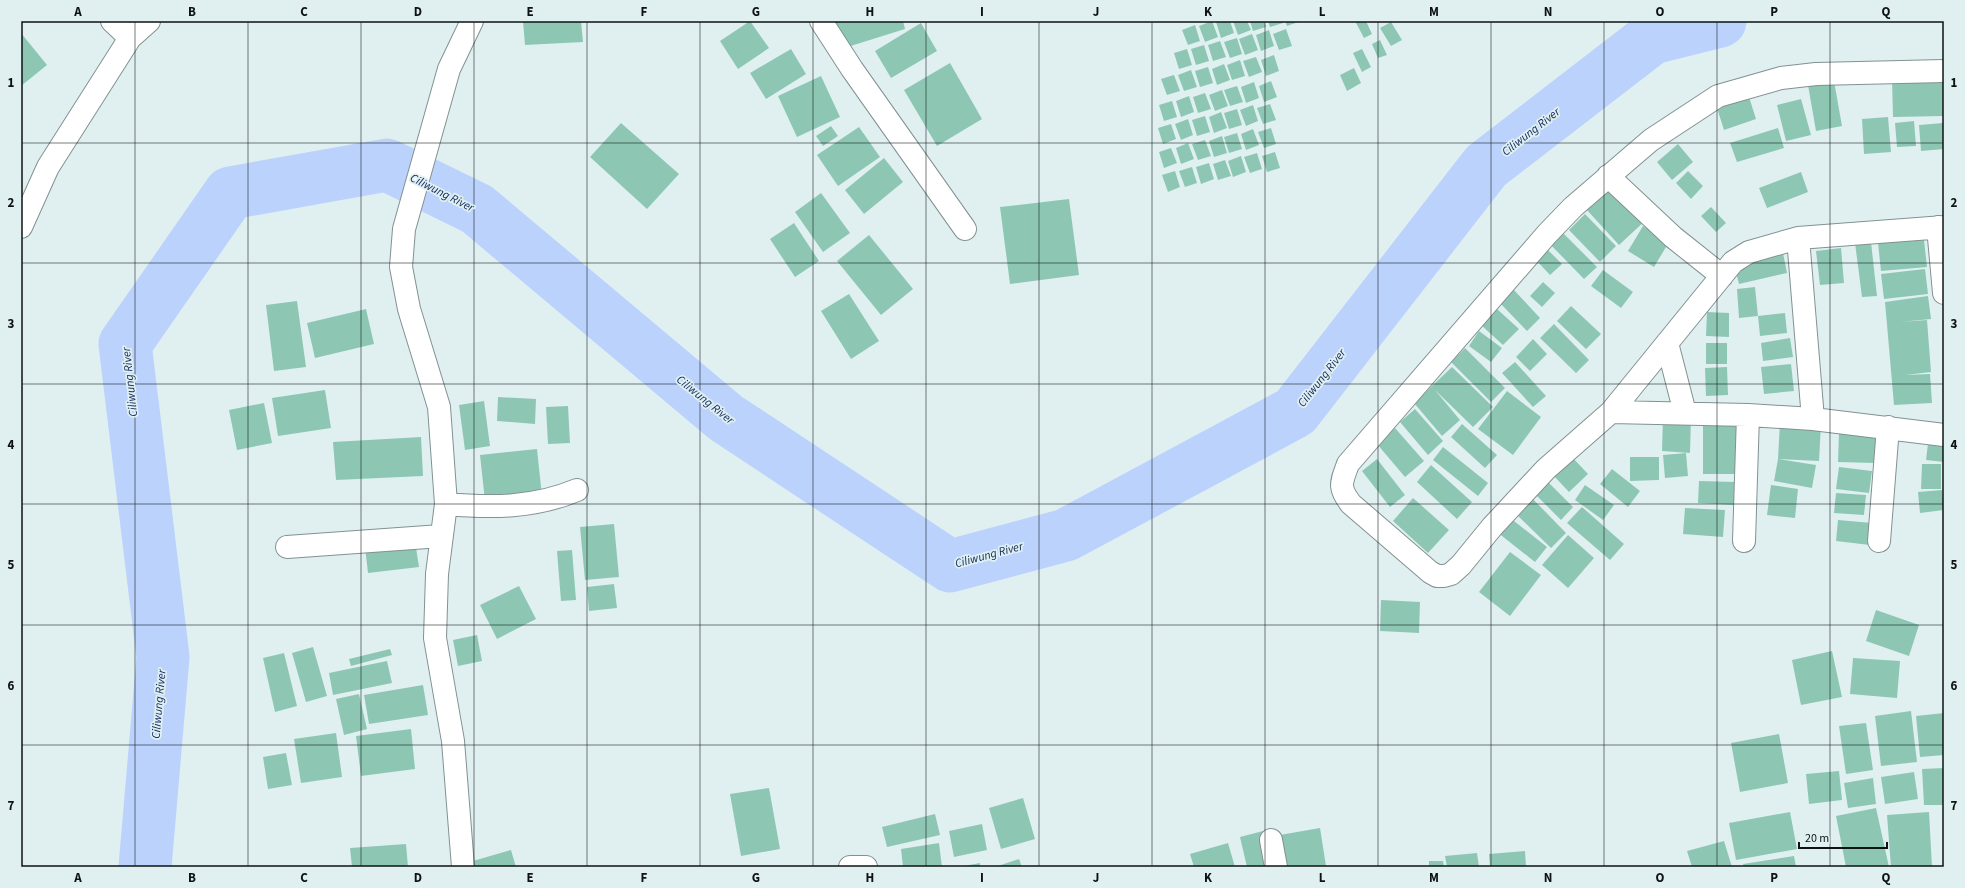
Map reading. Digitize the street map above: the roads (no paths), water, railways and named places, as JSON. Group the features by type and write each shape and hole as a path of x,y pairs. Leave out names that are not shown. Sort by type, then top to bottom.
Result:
{"street":[{"path":"112,21 130,38"},
{"path":"23,216 48,167 130,38 149,21"},
{"path":"463,867 453,741 435,638 441,536 446,504 439,406 409,309 401,267 404,229 449,69 472,21"},
{"path":"821,21 852,69 965,229"},
{"path":"1944,71 1816,74 1781,78 1718,96 1651,140 1573,207 1547,234 1348,464 1341,482 1343,493 1351,504 1430,572 1437,576 1451,574 1461,565 1492,527 1546,469 1611,412 1733,262 1749,252 1798,238 1941,227 1944,293"},
{"path":"1608,176 1673,237 1722,276"},
{"path":"1798,238 1813,419"},
{"path":"1667,343 1685,413"},
{"path":"1611,412 1748,415 1813,419 1944,435"},
{"path":"1744,541 1748,415"},
{"path":"1879,541 1888,427"},
{"path":"446,504 483,507 537,503 556,499 577,490"},
{"path":"287,547 441,536"},
{"path":"1271,840 1276,867"},
{"path":"850,867 866,867"}],"waterway":[{"name":"Ciliwung River","path":"145,867 163,657 125,344 230,193 387,165 477,209 726,418 950,566 1066,535 1295,412 1486,166 1652,38 1720,21"}]}
